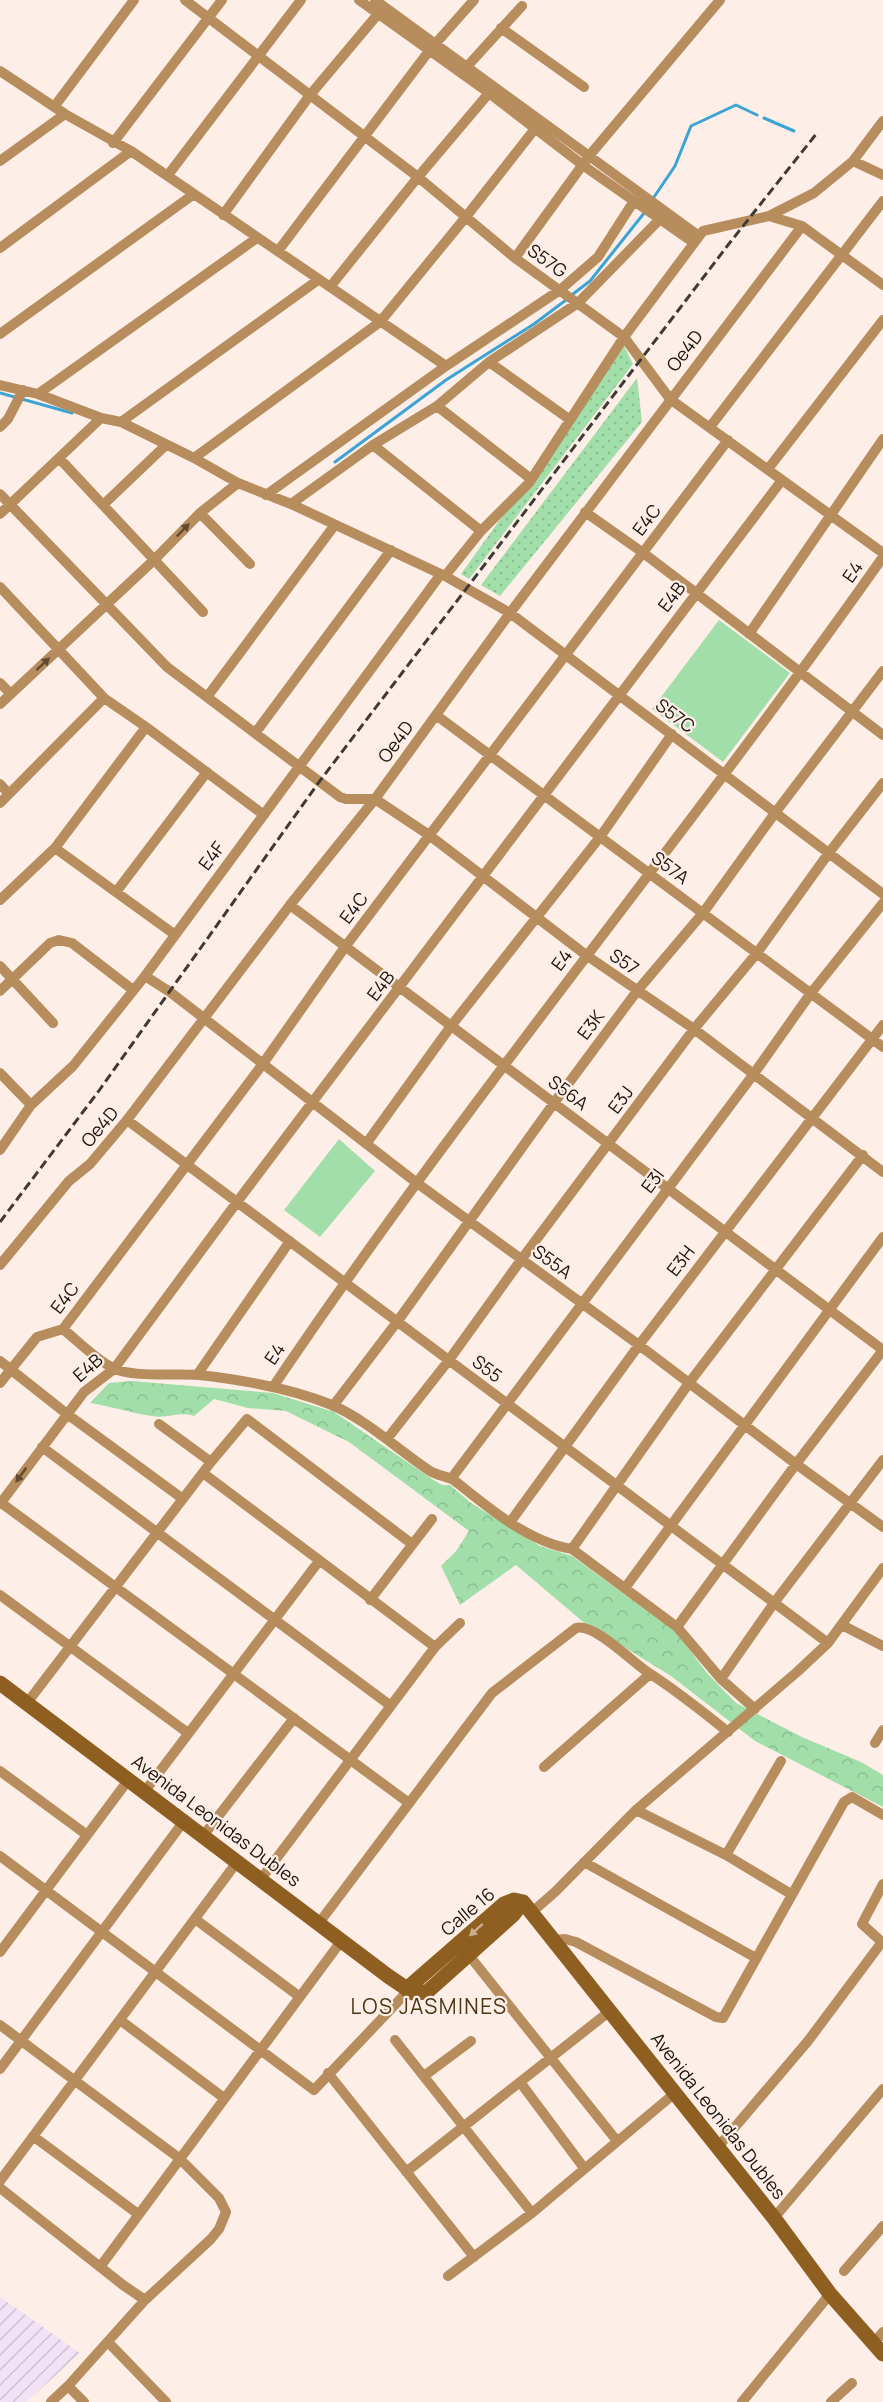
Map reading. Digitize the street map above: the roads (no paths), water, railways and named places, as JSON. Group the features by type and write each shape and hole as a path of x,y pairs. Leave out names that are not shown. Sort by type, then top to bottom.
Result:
{"main road":[{"name":"Avenida Leonidas Dubles","path":"2,1690 27,1703 408,1991"},
{"name":"Calle 16","path":"514,1900 528,1907 519,1909 427,1992 417,1994 408,1991 410,1986 504,1904 514,1900"},
{"name":"Avenida Leonidas Dubles","path":"528,1907 774,2218 830,2294 880,2343"}],"street":[{"path":"54,107 134,0"},
{"name":"S57G","path":"184,0 260,55 418,177 515,258 624,337 670,399 831,514 883,555"},
{"path":"113,143 222,0"},
{"path":"168,175 302,0"},
{"path":"359,0 433,48 696,239"},
{"path":"375,0 433,48"},
{"path":"515,258 586,161 720,0"},
{"path":"278,251 469,2"},
{"path":"464,70 522,6"},
{"path":"223,215 310,95 378,14"},
{"path":"501,28 584,87"},
{"path":"464,70 489,93 538,125"},
{"path":"1,74 168,175 223,215 446,366"},
{"path":"330,287 489,93"},
{"path":"0,160 65,114"},
{"path":"696,239 703,231 769,216 814,193 853,161 883,121"},
{"path":"194,458 380,322 538,125"},
{"path":"0,248 131,151"},
{"path":"586,161 634,201 696,239"},
{"path":"853,161 883,175"},
{"path":"0,334 194,194"},
{"path":"266,495 446,366 560,290 598,257 634,201"},
{"path":"710,427 883,201"},
{"path":"769,216 802,226 883,285"},
{"path":"291,504 373,445 437,406 489,362 578,303 660,219"},
{"name":"Oe4D","path":"0,1265 69,1181 90,1164 127,1120 290,905 375,799 585,512 802,226"},
{"path":"38,394 257,238"},
{"name":"E4F","path":"0,1150 31,1105 73,1066 145,976 298,767 443,575 531,479 624,337 696,239"},
{"path":"121,422 318,280"},
{"path":"768,469 883,320"},
{"path":"489,362 569,419"},
{"name":"S57C","path":"0,385 38,394 101,418 121,422 194,458 238,483 291,504 443,575 510,613 883,894"},
{"path":"0,427 8,419 23,390"},
{"path":"437,406 531,479"},
{"path":"0,514 101,418"},
{"path":"748,634 883,439"},
{"name":"E4C","path":"0,1383 37,1337 63,1329 262,1065 345,947 728,440"},
{"path":"103,505 166,445"},
{"path":"373,445 481,531"},
{"path":"59,458 203,612"},
{"name":"E4B","path":"0,1503 84,1392 114,1369 237,1202 783,480"},
{"path":"0,704 154,560 200,513 238,483"},
{"path":"0,494 167,667 256,732 298,767 340,796 346,799 375,799"},
{"path":"585,512 642,552 883,735"},
{"path":"200,513 250,564"},
{"path":"207,697 334,526"},
{"path":"256,732 391,550"},
{"name":"E4","path":"273,1387 344,1282 503,1065 801,674 883,555"},
{"path":"0,587 104,698 264,815"},
{"name":"E3K","path":"333,1406 398,1322 554,1103 638,991 703,913 775,813 883,671"},
{"path":"0,683 11,694"},
{"path":"0,803 104,698"},
{"name":"S57A","path":"436,715 883,1047"},
{"path":"0,900 55,848 146,727"},
{"path":"366,1144 451,1026 600,837 672,734"},
{"path":"116,892 207,772"},
{"name":"E3J","path":"387,1439 449,1360 694,1029 757,953 828,854 883,783"},
{"path":"0,784 9,794"},
{"name":"S57","path":"375,799 429,835 586,955 694,1029 883,1172"},
{"path":"55,848 174,934"},
{"name":"E3I","path":"451,1479 753,1075 811,993 883,903"},
{"name":"S56A","path":"290,905 883,1350"},
{"path":"0,991 50,943 59,940 72,943 133,990"},
{"path":"0,966 53,1023"},
{"name":"S55A","path":"145,976 170,992 417,1183 883,1527"},
{"name":"E3H","path":"511,1521 639,1345 883,1025"},
{"path":"0,1073 31,1105"},
{"name":"S55","path":"127,1120 828,1643"},
{"path":"572,1549 615,1484 689,1383 863,1155"},
{"path":"625,1588 883,1238"},
{"path":"197,1375 290,1241"},
{"path":"63,1329 114,1369 152,1374 197,1375 258,1383 333,1406 387,1439 437,1476 451,1479 475,1498 543,1541 572,1549 677,1627 721,1679 755,1709"},
{"path":"677,1627 883,1350"},
{"path":"0,1361 67,1414 183,1499"},
{"path":"27,1703 244,1420 250,1421 412,1544"},
{"path":"159,1424 211,1462"},
{"path":"42,1447 390,1706"},
{"path":"721,1679 774,1603 883,1460"},
{"path":"203,1473 435,1647"},
{"path":"0,1503 409,1803"},
{"path":"370,1599 432,1519"},
{"path":"145,1791 319,1561"},
{"path":"528,1907 584,1862 636,1810 755,1709 828,1643 883,1568"},
{"path":"0,1595 188,1733"},
{"path":"261,1879 435,1647 460,1623"},
{"path":"842,1625 883,1646"},
{"path":"319,1923 492,1693 576,1628 581,1626 616,1647 650,1674 666,1682 728,1732"},
{"path":"544,1767 650,1674"},
{"path":"203,1836 294,1718"},
{"path":"875,1743 883,1730"},
{"path":"726,1855 781,1761"},
{"path":"0,1771 87,1835"},
{"path":"0,1952 4,1937 46,1890 129,1779"},
{"path":"555,1940 576,1942 716,2017 723,2018 844,1802 852,1797 883,1815"},
{"path":"636,1810 726,1855 791,1894"},
{"path":"0,2068 184,1821"},
{"path":"0,1856 314,2090 408,1991"},
{"path":"0,2181 237,1862"},
{"path":"584,1862 756,1958"},
{"path":"718,2147 808,2042 883,1942 862,1924 883,1884"},
{"path":"195,1919 300,1996"},
{"path":"100,2267 342,1940"},
{"path":"468,1954 617,2141"},
{"path":"406,2172 610,2012"},
{"path":"120,2020 224,2098"},
{"path":"0,2025 179,2158 219,2198 226,2212 224,2222 211,2239 145,2300 108,2343 51,2402"},
{"path":"395,2040 532,2213"},
{"path":"424,2076 471,2041"},
{"path":"328,2073 474,2257"},
{"path":"520,2082 584,2168"},
{"path":"448,2276 532,2213 675,2092"},
{"path":"774,2218 881,2096"},
{"path":"33,2136 138,2214"},
{"path":"0,2188 145,2300"},
{"path":"843,2271 883,2226"},
{"path":"742,2402 830,2294"},
{"path":"108,2343 166,2402"},
{"path":"831,2402 852,2383"},
{"path":"68,2386 84,2402"}],"waterway":[{"path":"652,200 675,166 691,126 736,105 757,115"},
{"path":"764,118 794,131"},
{"path":"573,294 590,281 645,212"},
{"path":"335,462 446,380 534,324 566,300"},
{"path":"0,393 72,413"}],"railway":[{"path":"0,1222 98,1092 319,782 728,245 817,133"}],"district":[{"name":"LOS JASMINES","path":"429,2007"}]}
